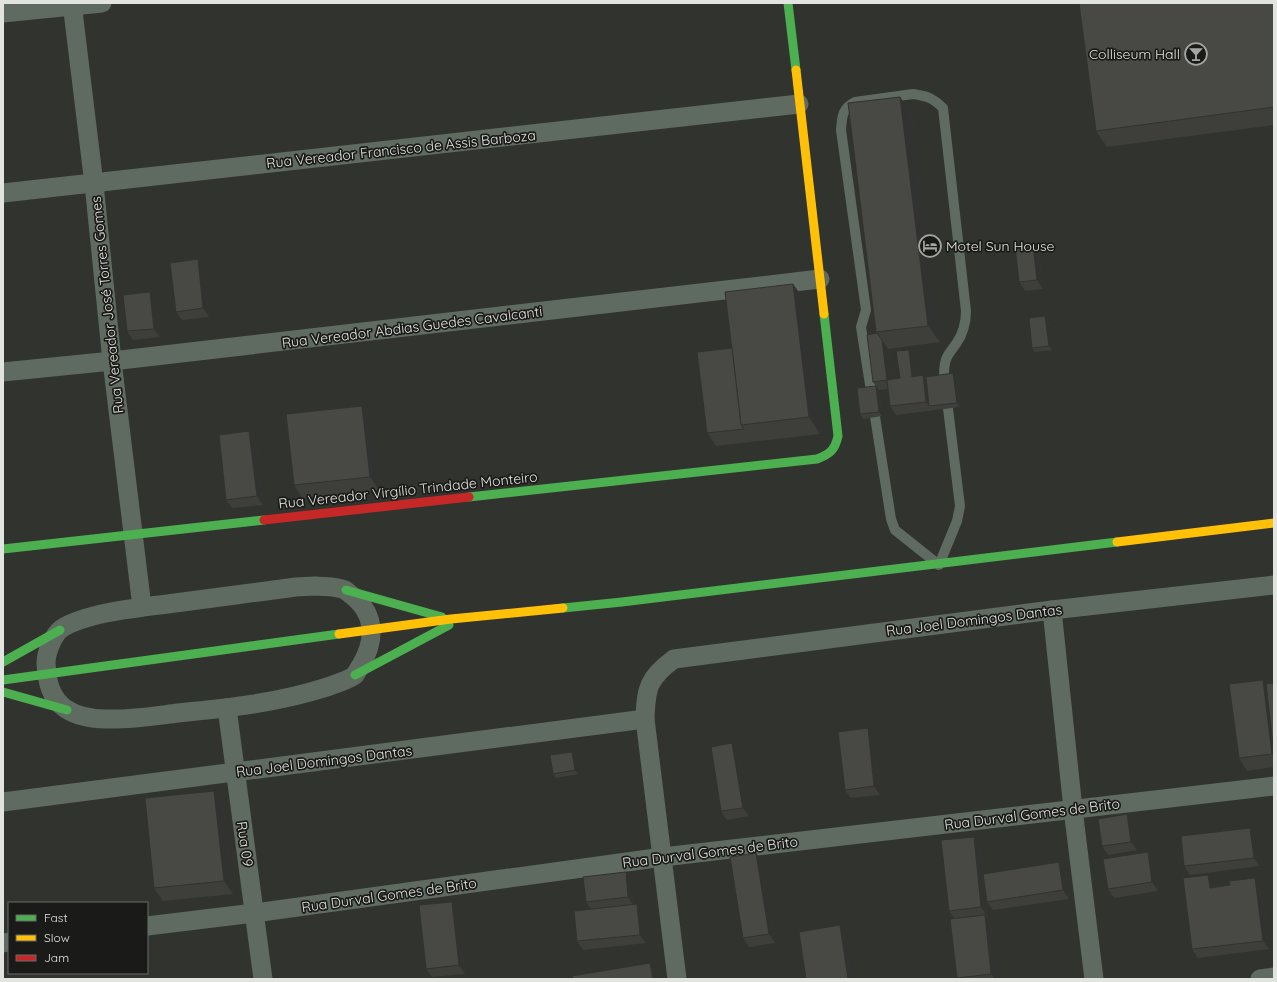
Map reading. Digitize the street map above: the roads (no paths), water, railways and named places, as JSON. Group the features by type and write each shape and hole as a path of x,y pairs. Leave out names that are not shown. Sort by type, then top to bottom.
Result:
{"main road":[{"path":"788,3 820,279"},
{"name":"Rua Vereador Virgílio Trindade Monteiro","path":"3,549 817,459 829,455 836,447 838,436 820,279"},
{"path":"3,680 451,619 622,602 939,565 1274,523"},
{"path":"346,590 451,619"},
{"path":"355,675 461,619"},
{"path":"3,662 60,630"},
{"path":"3,692 67,710"}],"street":[{"path":"3,13 102,3"},
{"name":"Rua Vereador José Torres Gomes","path":"72,5 94,184 112,361 142,607"},
{"name":"Rua Vereador Francisco de Assis Barboza","path":"3,193 799,104"},
{"name":"Rua Vereador Abdias Guedes Cavalcanti","path":"3,372 112,361 820,279"},
{"name":"Rua Joel Domingos Dantas","path":"3,802 645,719 645,698 651,681 661,668 674,659 1052,610 1274,586"},
{"path":"296,587 333,587 346,590 361,603 368,614 371,630 370,644 355,675 339,683 278,700 227,708 124,719 86,717 67,710 51,694 46,674 46,657 50,645 60,630 94,616 142,607 296,587"},
{"path":"1052,610 1073,809 1094,979"},
{"name":"Rua 09","path":"227,708 263,979"},
{"path":"645,719 678,979"},
{"name":"Rua Durval Gomes de Brito","path":"148,926 254,913 663,857 1274,786"},
{"path":"1260,979 1274,977"}],"lane":[{"path":"913,94 934,100 943,108 966,311 966,320 963,332 947,357 944,366 960,506 957,521 939,565 895,530 891,519 861,327 866,310 841,130 842,116 847,107 855,102 913,94"}],"place":[{"name":"Colliseum Hall","path":"1196,54"},
{"name":"Motel Sun House","path":"930,246"}]}
